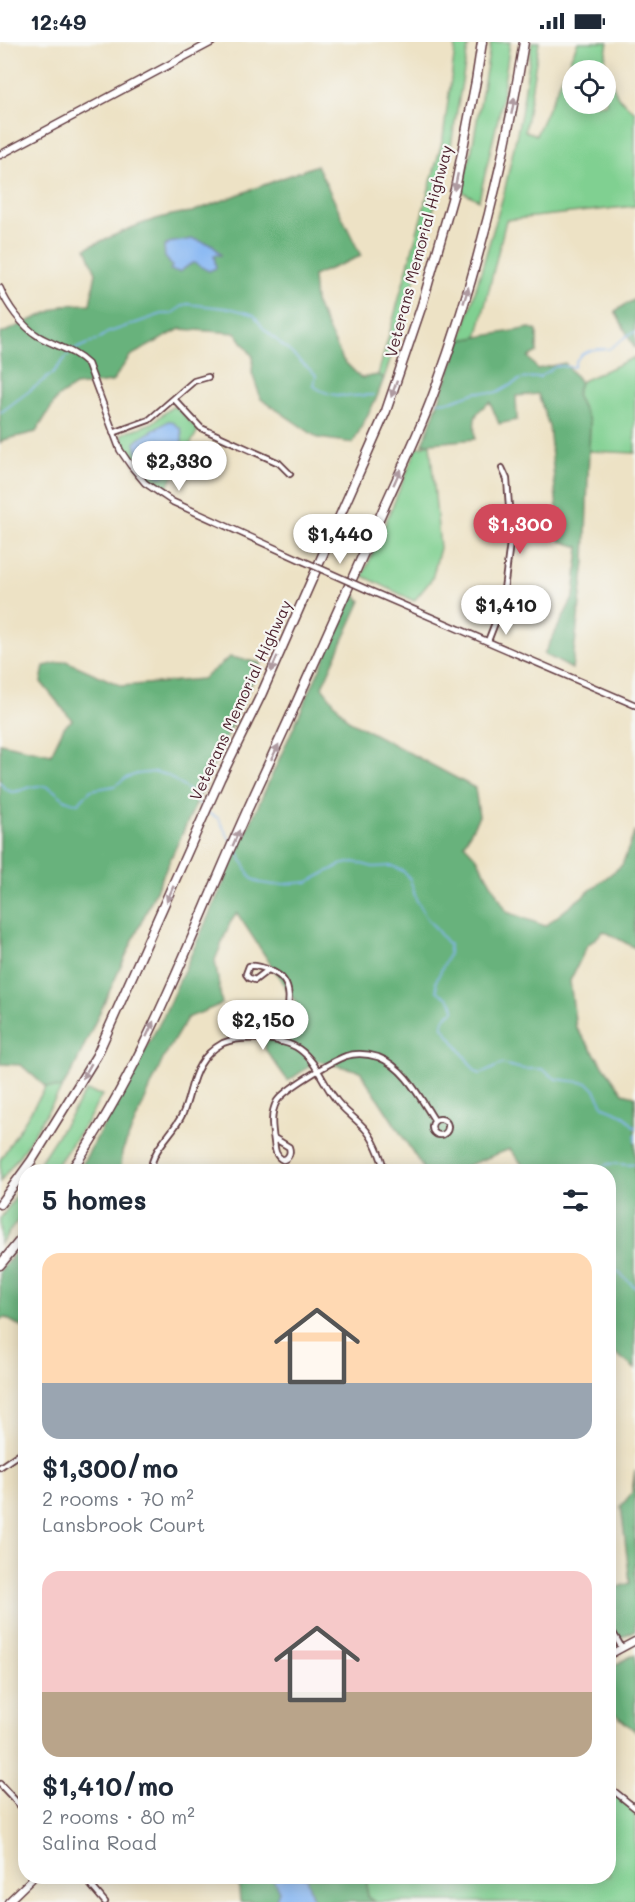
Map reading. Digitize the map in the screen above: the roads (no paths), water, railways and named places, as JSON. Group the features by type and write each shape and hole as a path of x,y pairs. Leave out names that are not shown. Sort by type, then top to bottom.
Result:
{"highway":[{"name":"Veterans Memorial Highway","path":"29,1164 97,1055 220,778 262,693 386,411 422,305 455,189 482,42"},
{"path":"74,1164 124,1083 150,1030 250,804 283,737 436,388 495,193 524,42"},
{"name":"Veterans Memorial Highway","path":"0,1204 18,1179"},
{"path":"0,1265 18,1243"}],"main road":[{"path":"0,155 212,42"},
{"path":"616,1651 635,1641"},
{"path":"8,1902 27,1884"}],"street":[{"path":"0,288 8,303 29,329 38,336 75,353 90,368 120,450 145,483 162,496 229,529 635,705"},
{"path":"113,433 149,420 194,381 208,377"},
{"path":"174,399 201,428 279,463 290,474"},
{"path":"488,641 502,606 511,535 507,479 502,468"},
{"path":"268,970 255,980 246,974 247,969 252,965 268,970 284,979 289,989 289,999 280,1042"},
{"path":"152,1164 154,1153 178,1123 188,1102 196,1073 207,1056 225,1043 235,1040 280,1042 298,1048 309,1058 334,1099 372,1139 382,1164"},
{"path":"273,1138 289,1147 290,1153 286,1159 278,1157 273,1138 272,1116 279,1098 336,1060 352,1055 370,1055 379,1058 401,1073 435,1121"},
{"path":"0,1467 18,1455"},
{"path":"616,1638 622,1648"},
{"path":"0,1784 18,1803"},
{"path":"616,1793 635,1808"},
{"path":"90,1884 105,1902"}],"water":[{"path":"193,239 213,245 221,255 214,255 216,268 209,271 193,263 180,272 170,270 172,266 165,257 164,247 168,243"},
{"path":"168,421 181,429 182,441 179,455 172,467 160,477 143,463 135,443"},
{"path":"276,1884 308,1884 314,1902 275,1902 279,1891"}],"waterway":[{"path":"73,350 107,333 162,314 171,314 184,305 233,309 254,315 263,328 316,375 314,386 320,390 342,396 374,395"},
{"path":"437,402 451,401 477,392 497,393 521,379 540,377 556,366 574,367 579,357 587,351 609,349 635,332"},
{"path":"0,413 52,374 69,354"},
{"path":"0,782 5,789 12,792 45,786 68,801 78,803 91,790 114,786 137,774 155,772 167,775 188,790 204,810"},
{"path":"208,813 218,818 230,840"},
{"path":"235,846 251,878 260,883 275,885 308,882 340,865 354,862 373,867 392,866 403,871 410,879 416,899 426,917 449,945 449,954 436,981 437,991 454,1007 454,1011 444,1019 443,1027 476,1072 481,1074 502,1064 523,1069 542,1069 556,1079 588,1083 595,1090 604,1107 624,1115 635,1128"},
{"path":"635,1134 635,1142"},
{"path":"616,1164 635,1164"},
{"path":"616,1270 635,1287"}]}
